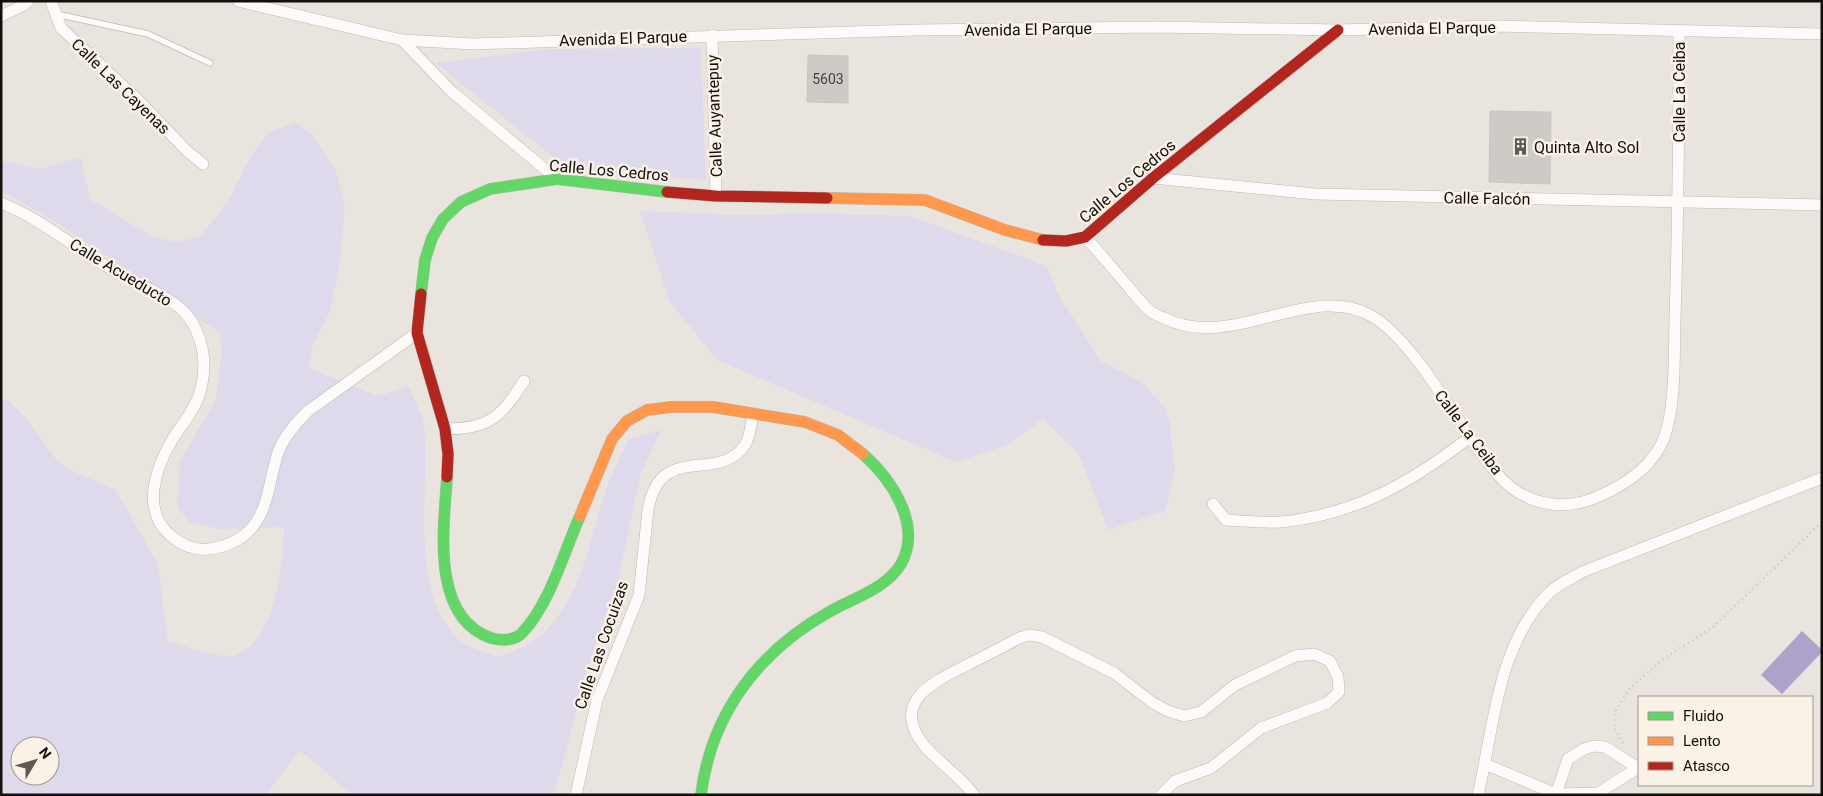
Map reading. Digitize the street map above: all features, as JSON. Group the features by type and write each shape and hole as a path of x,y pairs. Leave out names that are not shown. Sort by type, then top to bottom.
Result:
{"street":[{"path":"1,16 24,5 28,1"},
{"name":"Calle Las Cayenas","path":"51,1 61,28 141,103 187,152 203,164"},
{"name":"Avenida El Parque","path":"238,1 402,40 473,44 712,35 1157,27 1338,30 1498,26 1679,32 1822,34"},
{"name":"Calle Los Cedros","path":"753,415 732,409 706,407 650,410 640,413 624,423 612,439 605,453 540,610 521,634 510,639 498,640 486,636 463,619 448,593 443,543 448,454 445,429 417,333 425,260 436,229 461,202 490,188 557,179 630,189 716,196 925,200 951,208 1032,241 1059,242 1085,237 1153,178 1338,30"},
{"name":"Calle La Ceiba","path":"1085,237 1150,312 1178,325 1200,329 1234,326 1326,306 1352,309 1375,318 1413,357 1490,465 1514,490 1540,504 1560,505 1587,502 1633,477 1653,460 1665,437 1672,385 1679,204 1679,32"},
{"name":"Calle Auyantepuy","path":"712,35 716,196"},
{"path":"402,40 452,91 557,179"},
{"name":"Calle Falcón","path":"1153,178 1315,194 1822,206"},
{"name":"Calle Acueducto","path":"1,203 53,230 111,269 158,292 190,318 204,358 204,377 199,396 190,414 172,440 152,489 155,510 163,529 180,543 200,550 219,547 237,541 250,530 265,506 280,449 293,425 308,411 417,333"},
{"path":"445,429 477,427 490,421 502,411 524,381"},
{"path":"701,795 702,772 713,737 730,706 754,674 776,649 803,628 883,583 899,568 906,552 906,518 900,500 871,462 854,446 823,427 795,420 753,415"},
{"name":"Calle Las Cocuizas","path":"576,795 597,700 638,595 648,510 657,482 669,473 685,467 720,463 733,458 746,444 753,415"},
{"path":"1213,504 1226,520 1278,522 1323,515 1378,497 1403,484 1430,467 1470,437"},
{"path":"1478,795 1491,722 1508,663 1525,624 1550,591 1582,572 1822,478"},
{"path":"974,795 962,780 946,768 922,742 915,729 912,710 921,692 935,681 1019,638 1029,635 1042,637 1114,673 1153,703 1168,711 1184,716 1202,712 1234,685 1295,656 1314,654 1330,661 1338,677 1339,692 1327,703 1261,728 1211,768 1175,781 1161,795"},
{"path":"1485,764 1556,794 1598,793 1638,768 1605,747 1594,746 1584,749 1568,759 1556,794"}],"lane":[{"path":"56,14 148,34 210,63"}],"path":[{"path":"1623,744 1614,728 1616,710 1630,688 1663,659 1712,628 1822,522"}],"shaded area":[{"path":"701,48 706,180 571,171 435,63 548,49"},
{"path":"295,122 311,133 336,171 345,206 340,263 330,312 313,344 309,368 378,396 408,386 424,425 424,537 432,593 442,618 462,642 500,657 527,644 546,631 563,609 581,573 604,496 629,439 661,430 641,473 617,585 593,651 554,795 352,795 300,750 266,795 1,795 1,401 7,399 27,419 54,457 68,469 116,490 158,564 168,641 208,653 228,656 244,651 257,639 267,623 274,603 282,561 284,527 219,529 189,522 177,506 180,461 216,399 221,355 220,333 54,221 1,191 1,160 40,169 81,157 90,199 153,237 177,242 201,236 229,200 250,157 269,132"},
{"path":"640,211 746,215 815,213 910,216 1047,266 1059,296 1102,362 1142,382 1165,408 1170,424 1175,471 1165,511 1108,530 1079,454 1043,419 1007,445 956,462 717,360 669,301"},
{"path":"1802,631 1822,652 1782,694 1761,675"}],"building":[{"path":"808,55 848,56 848,103 807,102"},
{"name":"Quinta Alto Sol","path":"1490,111 1551,112 1550,184 1489,182"}],"traffic: fast":[{"path":"421,294 425,260 432,238 443,219 461,202 490,189 557,179 667,192"},
{"path":"701,795 706,766 715,738 727,712 742,688 760,666 780,646 804,628 829,612 878,586 895,573 901,564 907,549 908,534 901,504 884,476 863,454"},
{"path":"447,477 444,544 445,568 449,591 458,611 471,627 491,638 499,640 512,639 520,635 533,620 556,577 580,516"}],"traffic: slow":[{"path":"827,198 925,200 1005,230 1043,240"},
{"path":"580,516 612,439 627,421 647,410 671,407 713,407 805,422 838,435 863,454"}],"traffic: jam":[{"path":"1043,240 1066,241 1085,237 1153,178 1338,30"},
{"path":"667,192 716,196 827,198"},
{"path":"421,294 417,333 445,429 448,454 447,477"}],"place":[{"name":"Quinta Alto Sol","path":"1520,147"}]}
